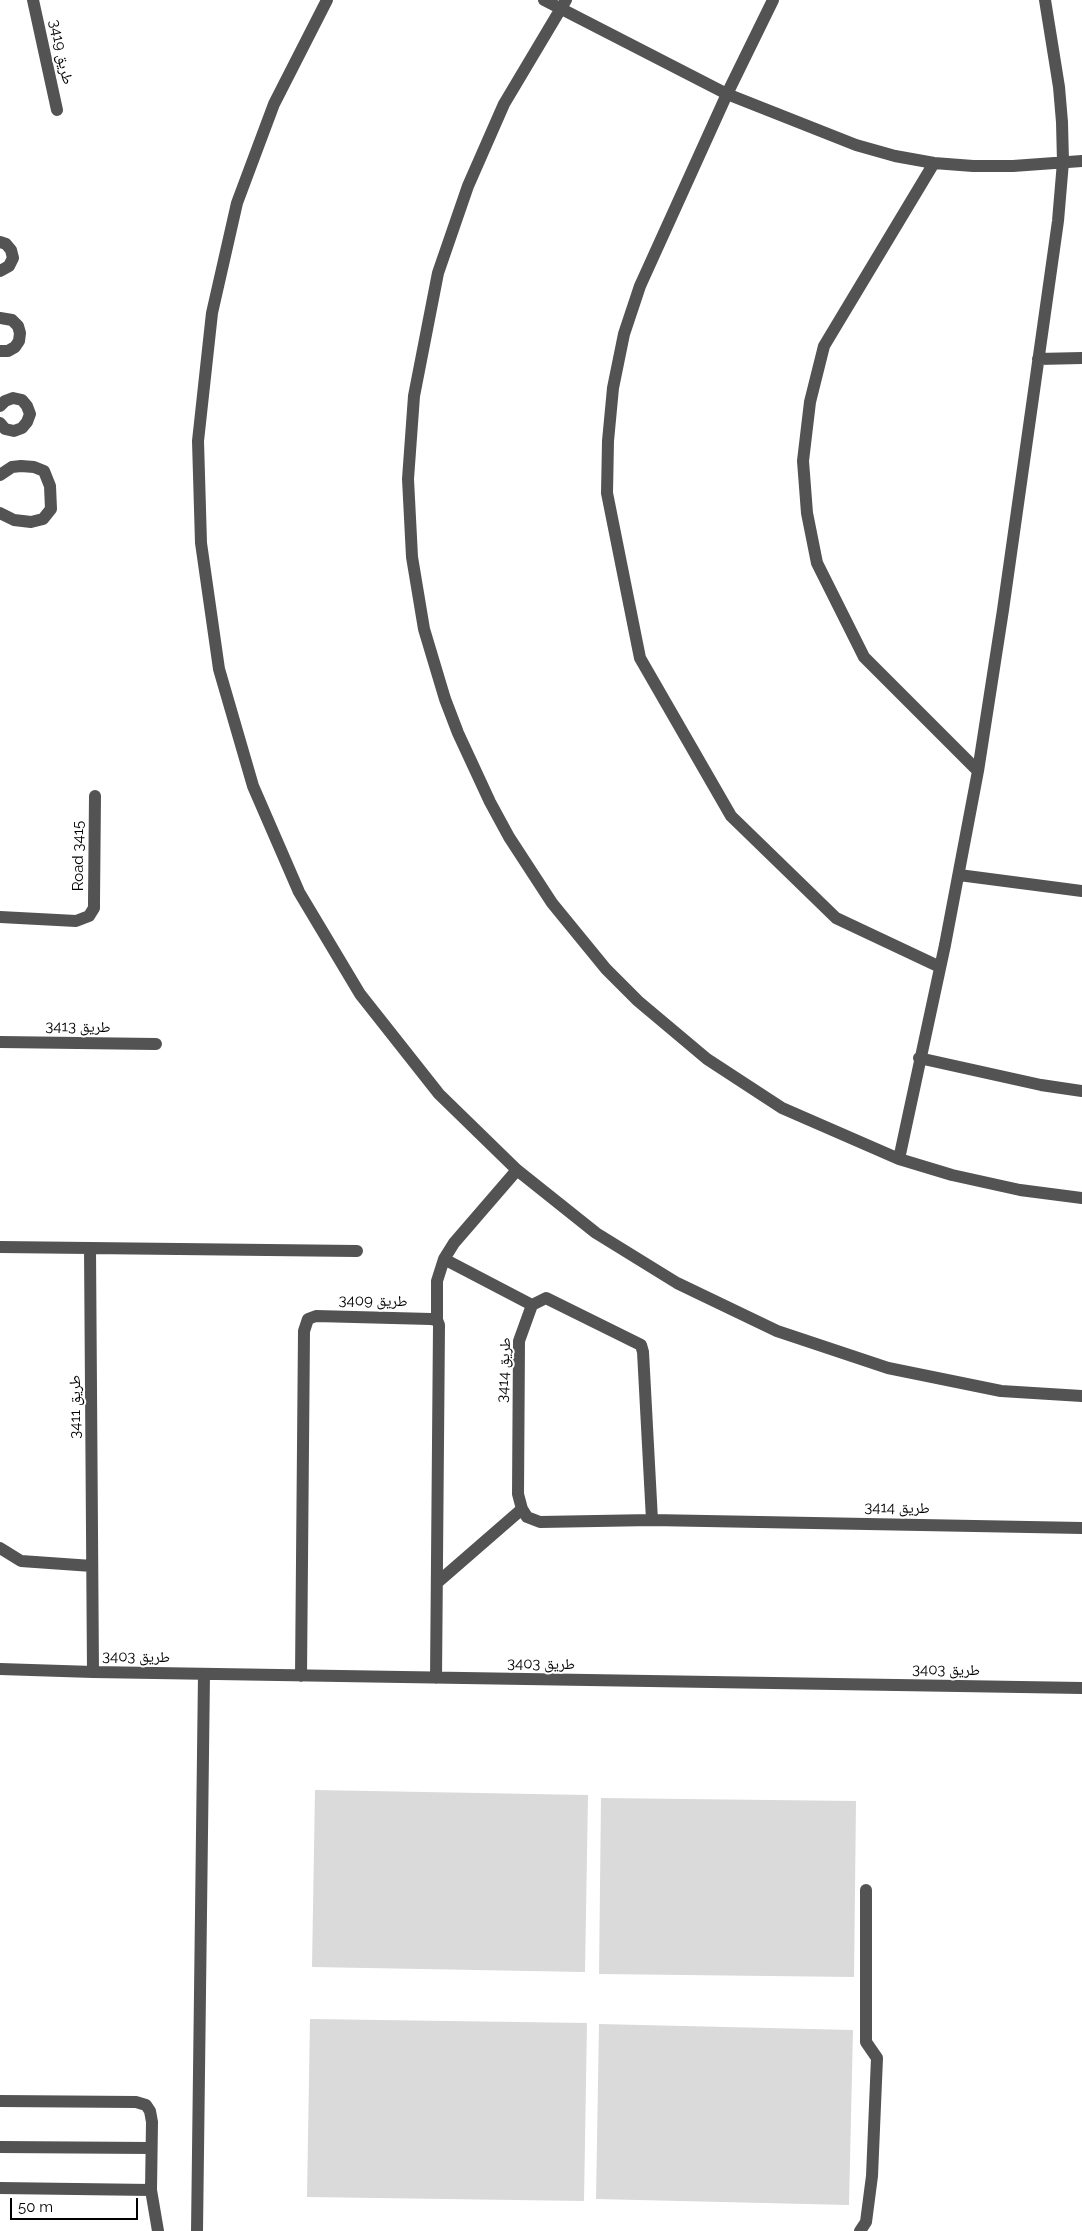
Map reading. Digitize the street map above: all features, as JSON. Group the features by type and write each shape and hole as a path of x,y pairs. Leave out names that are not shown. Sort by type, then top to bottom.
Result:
{"street":[{"name":"طريق 3419","path":"33,0 57,110"},
{"path":"327,0 274,104 237,203 212,313 198,441 201,543 219,669 253,786 299,892 355,986 439,1094 517,1170 596,1232 669,1278 777,1331 888,1368 1001,1391 1082,1396"},
{"path":"544,0 564,5 726,94 856,145 895,156 934,163 993,166 1082,161"},
{"path":"773,0 726,94 640,286 624,334 613,388 608,441 607,493 640,658 731,816 836,918 940,967"},
{"path":"899,1159 959,875 978,771 1003,610 1058,221 1063,162 1059,87 1045,0"},
{"path":"564,5 522,72 485,145 468,186 438,273 414,396 408,479 413,566 424,629 458,733 490,802 509,837 552,903 606,969 671,1031 744,1085 782,1108 899,1159 952,1175 1020,1190 1082,1198"},
{"path":"934,163 824,346 810,402 803,460 807,513 817,563 864,657 978,771"},
{"path":"0,242 6,244 11,250 13,258 10,266 0,271"},
{"path":"0,318 12,320 18,326 20,333 19,341 15,347 8,351 0,351"},
{"path":"1038,359 1082,358"},
{"path":"0,406 5,400 13,398 22,400 28,406 30,414 28,422 22,428 14,431 6,429 0,423"},
{"path":"0,475 12,468 21,466 34,467 44,471 50,486 51,509 43,519 31,522 14,520 0,513"},
{"name":"Road 3415","path":"0,917 76,921 89,916 94,908 95,796"},
{"path":"959,875 1082,891"},
{"name":"طريق 3413","path":"0,1042 156,1044"},
{"path":"919,1058 1041,1085 1082,1091"},
{"path":"436,1678 439,1331 437,1320 437,1281 444,1259 454,1243 517,1170"},
{"path":"0,1247 357,1251"},
{"name":"طريق 3411","path":"90,1248 93,1672"},
{"path":"444,1259 532,1305 546,1298 641,1345 643,1352 652,1520"},
{"name":"طريق 3414","path":"532,1305 519,1340 518,1494 522,1509 527,1517 540,1522 652,1520 1082,1528"},
{"name":"طريق 3409","path":"301,1676 304,1331 308,1320 316,1316 437,1320"},
{"path":"438,1582 522,1509"},
{"path":"0,1548 21,1561 92,1566"},
{"name":"طريق 3403","path":"0,1669 301,1676 1082,1688"},
{"path":"197,2231 204,1674"},
{"path":"860,2231 866,2222 872,2176 877,2058 866,2042 866,1890"},
{"path":"0,2101 136,2102 146,2105 150,2111 151,2190 158,2231"},
{"path":"0,2147 151,2148"},
{"path":"0,2188 151,2190"}],"shaded area":[{"path":"315,1790 588,1795 585,1972 312,1967"},
{"path":"601,1798 856,1801 854,1977 599,1974"},
{"path":"310,2019 587,2023 584,2201 307,2197"},
{"path":"599,2024 853,2030 849,2205 596,2199"}]}
